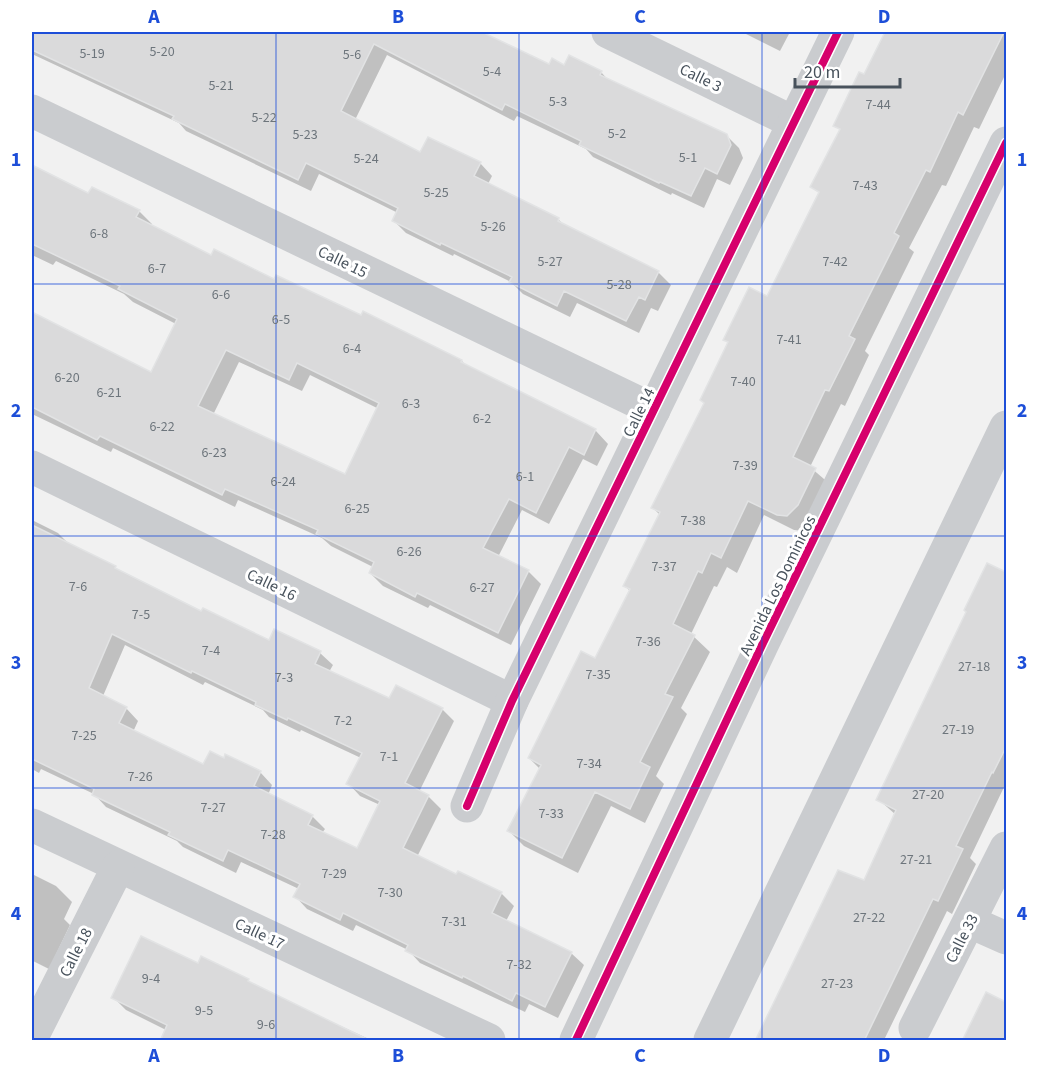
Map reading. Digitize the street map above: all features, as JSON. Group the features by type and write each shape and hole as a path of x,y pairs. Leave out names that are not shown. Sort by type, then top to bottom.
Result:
{"street":[{"name":"Calle 3","path":"608,32 793,122"},
{"name":"Calle 14","path":"467,806 512,701 838,32"},
{"name":"Calle 15","path":"32,111 654,410"},
{"name":"Avenida Los Dominicos","path":"576,1041 763,643 1006,143"},
{"path":"710,1041 1006,427"},
{"name":"Calle 16","path":"32,466 512,701"},
{"name":"Calle 17","path":"32,825 489,1041"},
{"name":"Calle 33","path":"915,1028 1006,848"},
{"name":"Calle 18","path":"32,1037 118,867"},
{"path":"970,922 1006,938"}],"building":[{"path":"32,32 482,32 549,64 552,58 564,65 569,55 602,71 600,75 727,134 731,145 717,174 705,168 691,196 579,145 581,141 505,104 502,110 374,44 341,111 420,152 428,137 481,162 474,176 659,271 645,300 639,297 626,321 564,291 557,306 509,282 512,277 392,221 398,208 306,163 298,180 172,119 174,116 32,50"},
{"path":"885,32 1004,32 963,115 958,112 930,172 926,170 894,233 899,236 849,336 855,339 829,391 825,390 793,457 816,468 798,505 787,516 777,515 748,501 721,558 711,553 702,573 698,571 673,624 695,635 665,694 673,697 640,762 650,767 630,809 595,792 562,858 507,831 541,765 528,758 581,651 595,658 630,589 623,586 660,512 651,508 704,403 700,400 728,342 723,340 749,287 767,296 819,192 810,187 840,129 833,126 859,72 864,74"},
{"path":"32,165 88,193 92,187 140,210 136,217 211,255 214,249 274,279 276,275 361,315 363,311 596,429 584,455 569,447 536,513 509,499 483,548 529,570 498,633 417,593 415,597 369,573 374,562 316,534 318,530 225,489 222,495 100,436 97,440 32,407 32,312 151,372 177,319 118,289 120,286 32,244","holes":["226,350 289,380 297,363 379,403 345,474 198,406"]},
{"path":"32,525 201,611 203,608 269,640 274,629 321,651 315,664 389,698 396,685 443,708 405,783 429,795 403,848 456,874 458,871 502,892 492,913 572,952 545,1007 516,993 512,1001 463,976 462,978 405,951 408,945 343,913 340,920 293,897 300,884 228,850 223,861 168,835 170,832 92,795 94,789 32,759","holes":["112,634 191,673 192,671 256,702 255,705 362,753 346,784 380,801 357,848 308,825 313,815 254,786 261,771 225,754 224,758 210,751 203,764 119,723 127,707 89,688"]},
{"path":"987,563 1006,572 1006,747 956,846 963,849 938,901 933,899 864,1041 755,1041 838,870 864,880 896,810 876,800"},
{"path":"141,936 198,963 201,956 371,1041 160,1041 167,1025 111,998"},
{"path":"986,992 1006,1002 1006,1041 962,1041"}],"cycle path":[{"path":"467,806 512,701 838,32"},
{"path":"576,1040 763,643 1006,143"}]}
